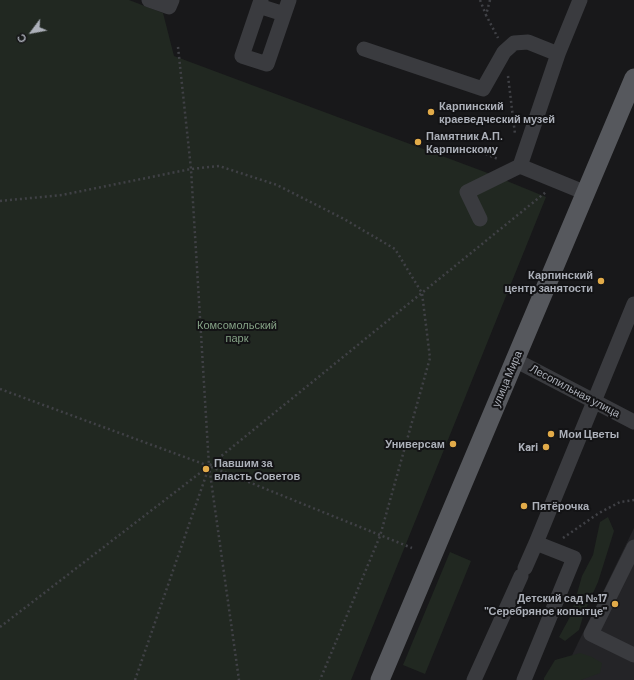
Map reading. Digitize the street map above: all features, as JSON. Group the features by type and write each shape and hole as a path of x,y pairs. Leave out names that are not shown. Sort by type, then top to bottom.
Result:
{"main road":[{"name":"улица Мира","path":"380,680 634,78"}],"street":[{"path":"149,0 170,3"},
{"path":"480,220 467,192 520,166 558,54 580,0"},
{"path":"260,3 287,7 267,64 242,56 260,3"},
{"path":"364,49 483,89 504,52 514,43 528,42 558,54"},
{"path":"520,166 586,193"},
{"path":"474,680 523,572 543,545 594,401 634,304"},
{"name":"Лесопильная улица","path":"515,360 634,422"},
{"path":"524,680 574,558 543,545"},
{"path":"634,547 591,634 634,655"}],"path":[{"path":"480,0 504,52 516,136"},
{"path":"486,15 490,0"},
{"path":"178,47 191,168 209,466 239,680"},
{"path":"481,152 498,159"},
{"path":"0,201 62,195 191,168 219,166 277,185 344,219 395,249 422,293 430,358 380,536 320,680"},
{"path":"0,627 209,466 558,182"},
{"path":"0,389 209,466 412,548"},
{"path":"134,680 209,466"},
{"path":"543,545 620,502 634,500"}],"shaded area":[{"name":"Детский сад №17 \"Серебряное копытце\"","path":"634,528 634,680 560,680"}],"green space":[{"name":"Комсомольский парк","path":"0,0 129,0 163,13 174,56 485,172 546,197 351,680 0,680"},
{"path":"608,517 614,531 598,582 584,613 579,630 565,641 559,637 571,615 582,576 593,555 600,522"},
{"path":"450,552 471,561 425,674 403,665"},
{"path":"580,653 592,657 602,663 600,673 581,680 544,680 555,660"}],"place":[{"name":"Карпинский краеведческий музей","path":"431,112"},
{"name":"Памятник А.П. Карпинскому","path":"418,142"},
{"name":"Карпинский центр занятости","path":"601,281"},
{"name":"Мои Цветы","path":"551,434"},
{"name":"Универсам","path":"453,444"},
{"name":"Kari","path":"546,447"},
{"name":"Павшим за власть Советов","path":"206,469"},
{"name":"Пятёрочка","path":"524,506"},
{"name":"Детский сад №17 \"Серебряное копытце\"","path":"615,604"}]}
